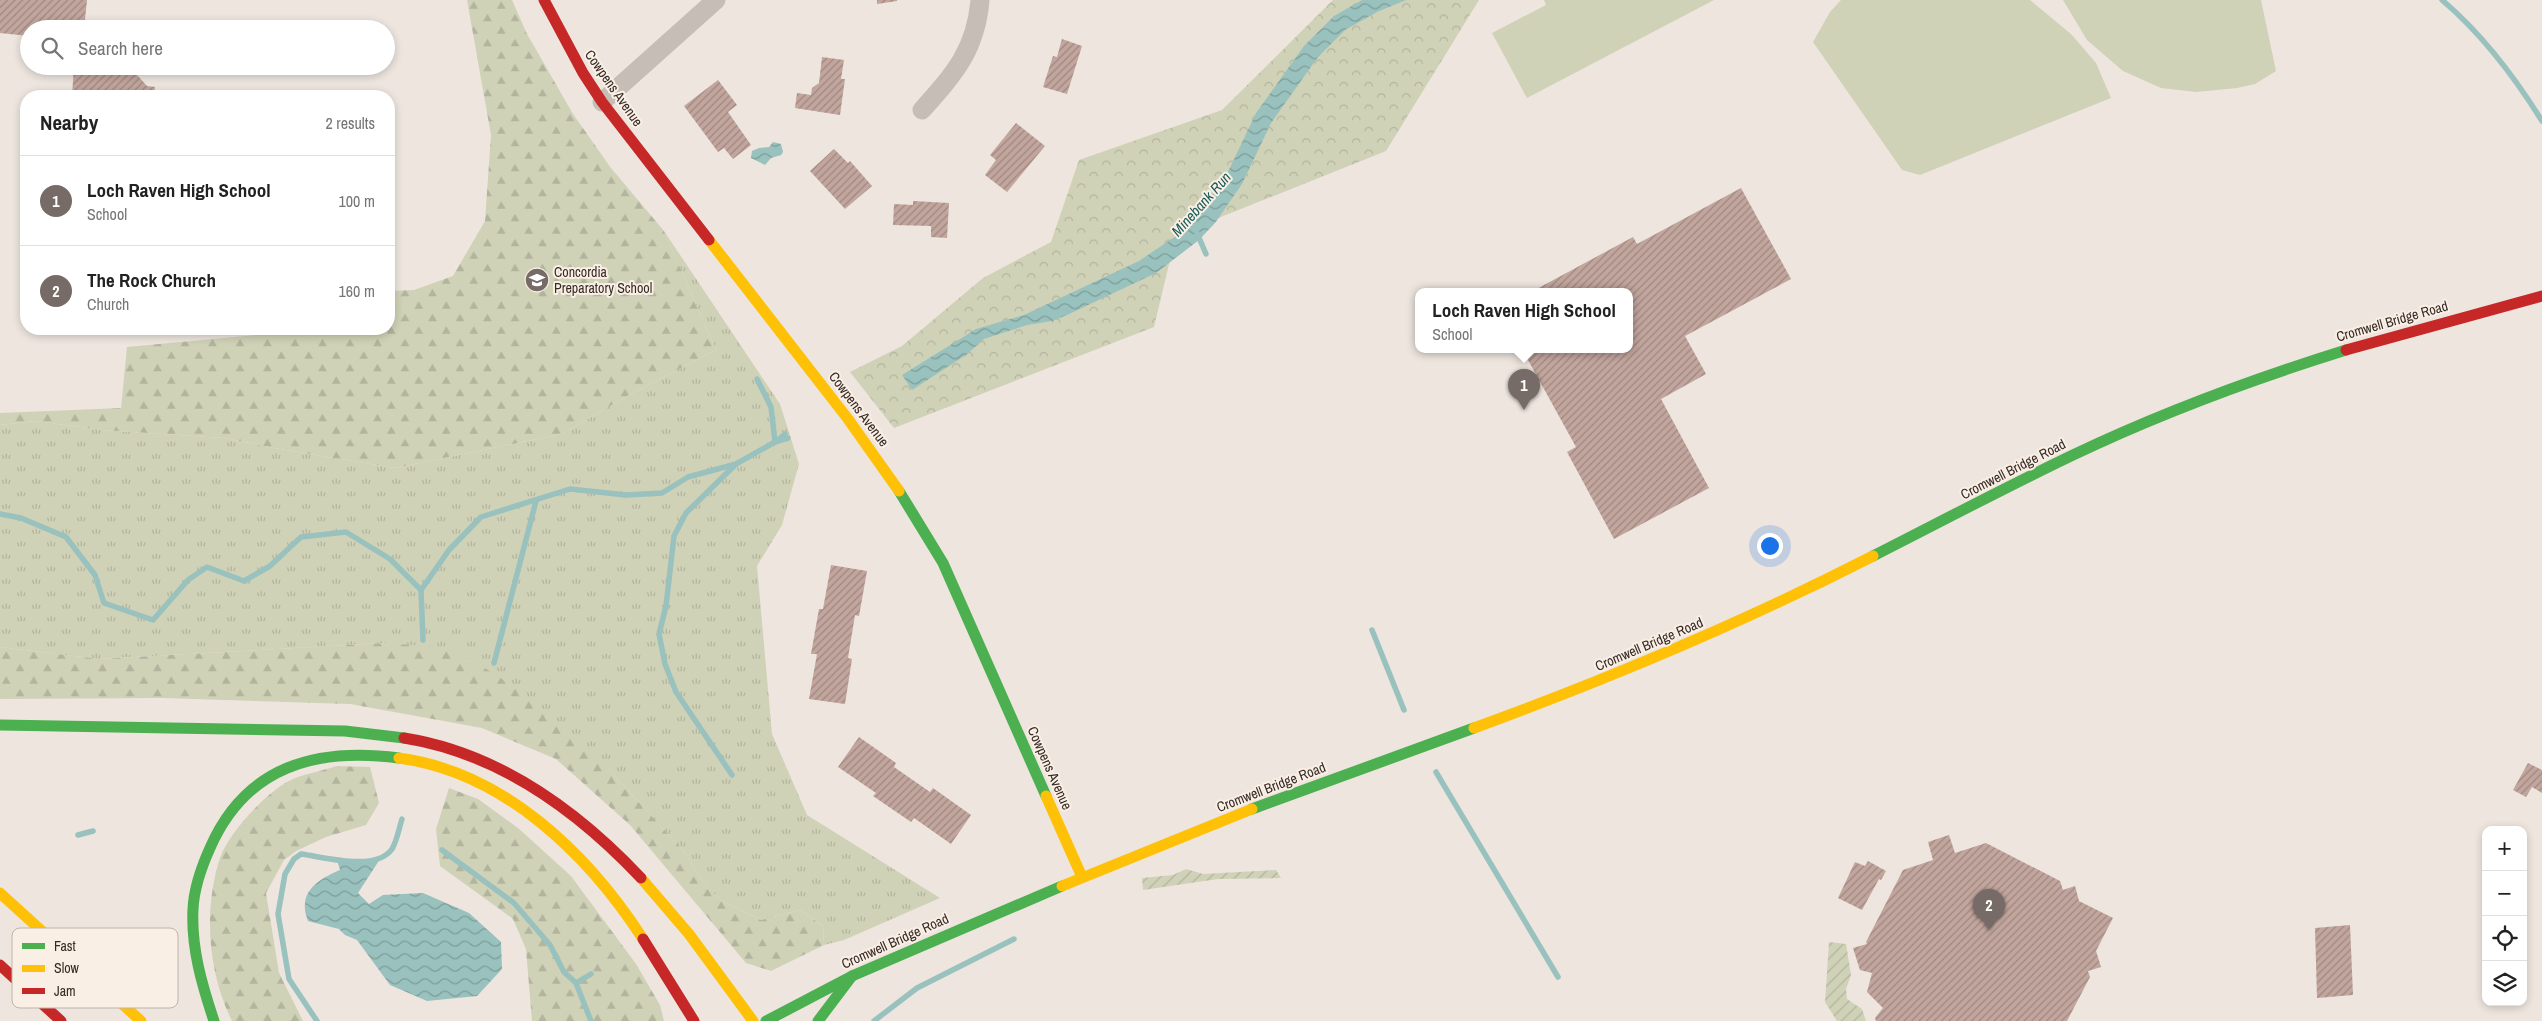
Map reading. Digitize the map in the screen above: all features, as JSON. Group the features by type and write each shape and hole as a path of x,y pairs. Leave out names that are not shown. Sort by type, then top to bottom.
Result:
{"main road":[{"name":"Cowpens Avenue","path":"544,0 583,73 602,102 848,419 914,513 944,563 1082,877"},
{"name":"Cromwell Bridge Road","path":"766,1021 852,976 1082,877 1291,794 1583,688 1684,646 1838,574 2073,455 2210,396 2380,339 2542,296"},
{"path":"0,724 345,731 390,735 431,743 462,752 501,768 542,792 597,833 664,900 697,942 753,1021"},
{"path":"214,1021 197,962 193,932 194,902 198,873 210,845 223,822 242,798 266,779 317,756 347,752 404,757 466,778 497,794 550,830 580,858 614,896 694,1021"},
{"path":"0,894 38,928"},
{"path":"0,965 12,976"},
{"path":"818,1021 852,976"},
{"path":"47,1008 61,1021"},
{"path":"127,1008 141,1021"}],"street":[{"path":"602,102 716,0"},
{"path":"922,110 954,74 969,50 978,23 980,0"}],"green space":[{"name":"Concordia Preparatory School","path":"467,0 512,0 527,34 573,114 611,168 664,231 716,350 629,395 562,434 395,468 224,438 102,430 36,421 0,425 0,413 121,408 127,347 257,335 395,335 395,291 414,290 453,276 485,221 491,135"},
{"path":"1333,0 1479,0 1386,151 1176,235 1154,327 894,428 850,372 902,346 983,278 1051,242 1079,160 1222,110"},
{"path":"1544,0 1714,0 1527,98 1492,33 1546,5"},
{"path":"1841,0 2030,0 2071,34 2096,63 2111,98 1920,175 1902,170 1813,42 1830,12"},
{"path":"2063,0 2261,0 2276,71 2255,84 2237,88 2196,92 2161,88 2123,71 2087,40"},
{"path":"664,231 780,404 799,464 782,525 757,566 772,734 807,815 940,898 844,940 824,945 823,926 800,910 761,920 721,900 707,888 684,851 609,770 384,643 99,659 0,647 0,425 36,421 102,430 224,438 395,468 562,434 629,395 716,350"},
{"path":"384,643 454,648 511,685 609,770 684,851 707,888 721,900 761,920 800,910 823,926 824,945 771,971 746,963 630,825 556,759 482,728 350,704 163,698 0,699 0,647 99,659"},
{"path":"337,766 370,767 379,803 366,825 326,837 296,851 284,860 266,893 279,973 303,1021 232,1021 224,1002 213,962 210,920 215,878 224,848 248,816 278,788 299,777"},
{"path":"449,788 478,799 518,828 571,876 636,964 660,1005 664,1021 532,1021 526,949 513,919 440,866 436,829"},
{"path":"1186,869 1203,874 1276,870 1281,878 1218,879 1143,890 1142,878 1173,875"},
{"path":"1829,942 1846,944 1851,975 1846,989 1847,999 1862,1009 1866,1021 1837,1021 1825,1002"}],"water":[{"name":"Minebank Run","path":"1362,0 1406,0 1377,12 1345,30 1318,57 1271,123 1242,184 1215,223 1199,240 1156,273 1067,315 1052,321 1027,325 984,339 966,355 912,390 902,375 976,329 1024,315 1139,261 1179,234 1201,211 1226,176 1256,113 1304,46 1334,16"},
{"path":"773,142 781,144 783,152 781,155 771,158 765,165 751,158 752,151 769,147"},
{"path":"380,859 358,893 369,904 383,895 423,893 469,913 501,942 502,969 477,996 427,1001 390,985 357,940 345,935 339,929 308,921 305,911 307,895 317,883 340,870 337,860"}],"building":[{"path":"0,0 87,0 85,20 20,20 20,35 0,33"},
{"path":"877,0 897,0 897,1 877,4"},
{"path":"1062,39 1082,46 1067,94 1043,87 1053,56 1057,57"},
{"path":"822,57 844,60 841,79 845,79 840,115 795,108 797,93 811,95 812,88 819,83"},
{"path":"73,75 137,75 147,86 155,87 155,90 72,90"},
{"path":"718,80 737,105 728,112 751,145 733,159 724,148 718,152 684,106"},
{"path":"1016,123 1045,146 1007,192 985,175 996,160 990,155"},
{"path":"834,149 848,163 850,161 872,186 845,209 810,171"},
{"path":"1741,188 1791,279 1685,336 1706,374 1661,399 1709,488 1614,539 1567,452 1576,447 1524,353 1633,353 1633,288 1539,288 1633,237 1637,244"},
{"path":"913,201 949,203 947,238 931,237 931,226 893,225 894,204 913,205"},
{"path":"831,565 867,571 859,616 855,615 848,658 852,659 845,704 809,699 817,654 811,654 819,609 823,609"},
{"path":"859,737 896,763 894,767 930,792 933,788 971,815 951,844 914,818 911,822 873,796 876,793 838,767"},
{"path":"2528,763 2542,770 2542,793 2532,787 2526,797 2513,790"},
{"path":"1949,835 1955,853 1986,843 2060,881 2063,890 2075,886 2079,901 2113,918 2096,951 2101,967 2088,971 2090,977 2067,1021 1876,1021 1875,1018 1883,1008 1867,992 1872,973 1860,970 1853,948 1867,944 1866,942 1903,870 1933,860 1928,842"},
{"path":"1868,861 1886,871 1881,880 1879,879 1862,910 1838,898 1855,862 1865,866"},
{"path":"2350,925 2353,995 2317,998 2315,928"}],"waterway":[{"path":"2442,0 2484,41 2520,88 2542,121"},
{"path":"1197,233 1206,254"},
{"path":"757,379 771,407 775,442"},
{"name":"Minebank Run","path":"777,441 785,434"},
{"name":"Minebank Run","path":"0,514 21,518 66,537 95,575 104,603 153,620 188,580 207,567 244,581 270,566 301,537 346,532 390,559 421,590 449,550 481,517 570,489 626,495 662,493 688,477 736,464 775,442 788,438"},
{"path":"732,775 676,692 665,664 659,634 666,606 674,536 686,513 735,465"},
{"path":"494,663 536,501"},
{"path":"421,590 423,640"},
{"path":"1372,630 1404,710"},
{"path":"1436,772 1558,977"},
{"path":"317,1021 289,979 278,914 285,874 294,859 301,854 349,861 374,860 384,856 394,846 402,819"},
{"path":"78,835 93,831"},
{"path":"442,850 514,903 550,945 564,972 576,983 591,1021"},
{"path":"874,1021 917,988 1014,939"},
{"path":"576,983 591,974"}],"traffic: fast":[{"path":"1873,556 2048,467 2140,425 2242,385 2346,350"},
{"path":"899,491 943,563 1046,796"},
{"path":"0,725 345,731 404,738"},
{"path":"1252,809 1474,728"},
{"path":"214,1021 196,952 193,909 196,885 201,870 225,820 243,798 264,781 287,768 312,760 340,756 369,755 399,758"},
{"path":"766,1021 852,976 1062,886"},
{"path":"818,1021 852,976"}],"traffic: slow":[{"path":"709,240 848,419 899,491"},
{"path":"1474,728 1676,648 1776,604 1873,556"},
{"path":"399,758 437,766 474,780 508,799 540,822 569,848 596,877 621,907 643,939"},
{"path":"1046,796 1082,877"},
{"path":"1062,886 1252,809"},
{"path":"641,878 689,934 753,1021"},
{"path":"0,893 39,928"},
{"path":"127,1008 141,1021"}],"traffic: jam":[{"path":"544,0 583,73 602,102 709,240"},
{"path":"2346,350 2542,296"},
{"path":"404,738 439,746 472,757 504,771 534,788 590,830 641,878"},
{"path":"643,939 694,1021"},
{"path":"0,965 12,976"},
{"path":"47,1008 61,1021"}],"place":[{"name":"Concordia Preparatory School","path":"537,280"},
{"name":"Loch Raven High School","path":"1524,410"},
{"name":"The Rock Church","path":"1989,930"}]}
